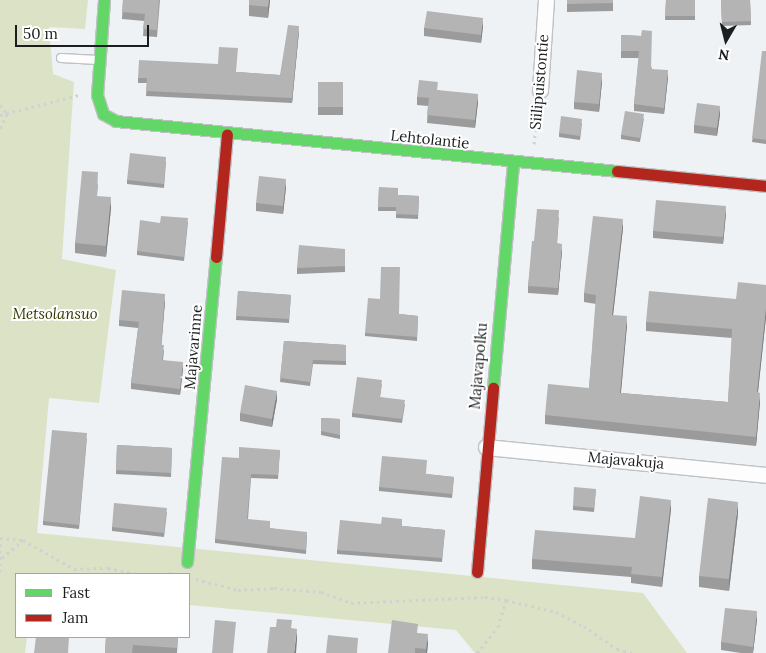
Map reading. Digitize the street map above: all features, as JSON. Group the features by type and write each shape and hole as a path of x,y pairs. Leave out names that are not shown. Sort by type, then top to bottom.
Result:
{"street":[{"path":"98,100 98,60 104,0"},
{"name":"Siilipuistontie","path":"540,90 546,0"},
{"name":"Lehtolantie","path":"98,100 103,114 116,121 513,163 766,186"},
{"name":"Majavarinne","path":"187,562 227,134"},
{"name":"Majavapolku","path":"477,572 486,447 513,163"},
{"name":"Majavakuja","path":"486,447 766,475"}],"lane":[{"path":"61,58 98,60"}],"path":[{"name":"Siilipuistontie","path":"532,164 540,90"},
{"path":"0,115 84,93 98,100"},
{"path":"0,105 7,114"},
{"path":"0,130 7,114"},
{"path":"0,572 0,537 23,540 74,569 108,568 133,573"},
{"path":"1,558 23,540"},
{"path":"190,576 203,582 238,590 274,588 321,592 352,603 485,597 506,600 556,612 584,626 617,649 632,653"},
{"path":"476,653 498,627 506,600"}],"green space":[{"name":"Metsolansuo","path":"0,0 88,0 85,29 49,27 53,74 74,82 62,259 116,270 99,403 49,398 37,533 643,593 687,653 475,653 456,630 190,605 190,573 15,573 15,638 27,638 25,653 0,653"}],"building":[{"path":"123,0 159,0 157,30 143,29 145,14 122,12"},
{"path":"249,0 269,0 268,7 249,5"},
{"path":"567,0 613,0 613,3 567,4"},
{"path":"666,0 695,0 695,16 665,16"},
{"path":"721,0 750,0 751,21 722,22"},
{"path":"427,11 483,18 481,35 424,28"},
{"path":"288,25 299,26 292,98 146,91 147,78 138,78 139,60 218,64 219,47 238,48 236,72 280,75"},
{"path":"642,30 652,31 651,69 668,70 664,108 634,104 639,51 621,51 621,35 641,36"},
{"path":"762,51 766,51 766,140 752,138"},
{"path":"577,70 602,73 599,104 574,102"},
{"path":"419,80 438,82 437,90 478,94 475,120 427,115 429,98 417,97"},
{"path":"318,82 343,82 343,107 318,107"},
{"path":"697,103 720,106 717,128 694,125"},
{"path":"625,111 644,114 640,138 621,135"},
{"path":"561,116 582,119 580,136 559,133"},
{"path":"130,153 166,157 164,184 127,180"},
{"path":"82,171 98,172 97,196 111,197 106,246 75,243"},
{"path":"259,176 286,179 283,206 256,203"},
{"path":"379,187 398,188 398,195 419,196 418,215 396,214 396,207 378,207"},
{"path":"656,200 726,206 723,237 653,231"},
{"path":"537,209 559,210 557,243 562,244 558,288 528,286"},
{"path":"161,216 188,218 184,257 137,251 140,220 160,223"},
{"path":"593,216 623,219 612,315 627,316 620,393 728,402 732,329 646,322 649,291 736,299 738,282 766,285 766,308 757,392 760,393 756,437 545,415 548,384 589,388 596,295 584,293"},
{"path":"299,245 345,249 345,266 297,268"},
{"path":"381,267 400,267 399,314 418,316 417,337 365,333 368,298 380,299"},
{"path":"122,290 165,294 161,345 164,345 162,360 183,362 180,389 131,383 139,322 119,320"},
{"path":"238,291 291,295 289,319 236,316"},
{"path":"284,341 346,345 346,361 313,360 310,382 280,378"},
{"path":"357,377 382,380 380,397 405,400 402,419 352,413"},
{"path":"245,385 277,391 272,419 240,413"},
{"path":"321,418 340,419 340,435 321,431"},
{"path":"52,430 87,433 79,525 43,521"},
{"path":"117,445 172,448 171,473 116,470"},
{"path":"239,447 280,450 278,475 251,474 247,519 270,521 270,528 307,532 306,550 215,539 222,457 239,458"},
{"path":"382,456 427,460 426,474 454,477 452,494 379,487"},
{"path":"574,487 596,489 594,508 573,506"},
{"path":"640,496 671,500 662,577 631,574 632,567 532,559 535,530 635,538"},
{"path":"708,498 738,502 729,579 699,576"},
{"path":"114,503 167,508 164,533 112,527"},
{"path":"382,517 402,519 402,526 445,530 442,558 337,550 340,520 381,524"},
{"path":"725,608 757,611 753,647 721,642"},
{"path":"277,619 292,620 291,628 297,629 294,653 267,653 270,627 276,627"},
{"path":"215,620 236,622 233,653 212,653"},
{"path":"392,620 418,624 417,633 428,634 426,649 415,648 415,653 388,653"},
{"path":"328,635 358,638 357,653 326,653"},
{"path":"36,638 69,638 68,653 34,653"},
{"path":"106,638 178,638 177,648 133,645 132,653 105,653"}],"traffic: fast":[{"path":"104,0 97,95 103,114 116,121 617,171"},
{"path":"493,388 513,163"},
{"path":"187,562 216,257"}],"traffic: jam":[{"path":"216,257 227,134"},
{"path":"617,171 766,186"},
{"path":"477,572 493,388"}]}
